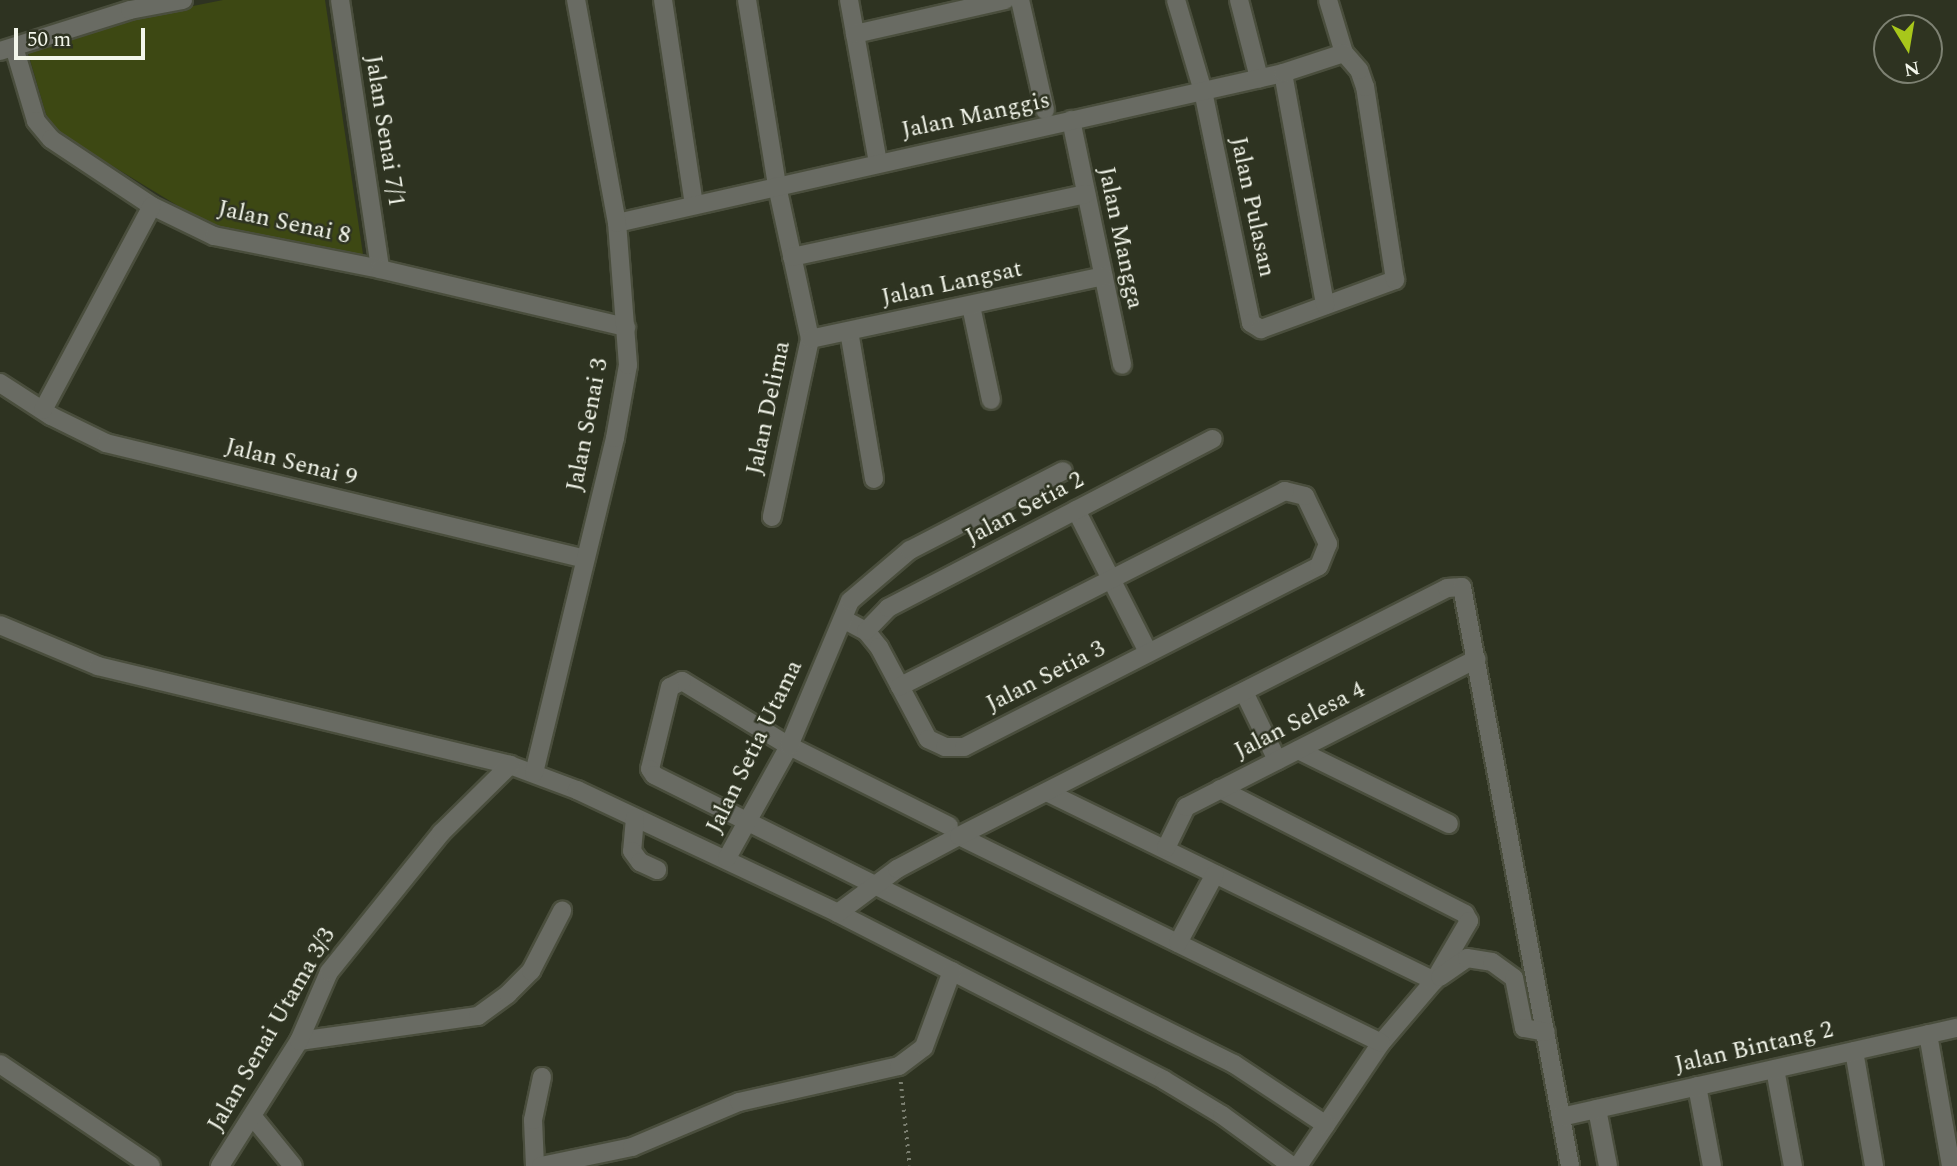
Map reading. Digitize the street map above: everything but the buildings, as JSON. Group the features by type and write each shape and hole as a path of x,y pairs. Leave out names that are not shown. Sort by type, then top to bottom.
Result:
{"street":[{"path":"7,49 128,5 183,0"},
{"name":"Jalan Senai 7/1","path":"340,0 380,269"},
{"name":"Jalan Senai 3","path":"534,773 615,438 628,365 617,223 576,0"},
{"path":"663,0 694,205"},
{"name":"Jalan Delima","path":"747,0 777,186 810,339 772,517"},
{"path":"849,0 878,162"},
{"path":"1020,0 1045,110"},
{"name":"Jalan Pulasan","path":"1176,0 1203,91 1251,323 1261,329 1325,305"},
{"path":"1239,0 1259,78"},
{"path":"1283,73 1325,305 1395,280 1397,270 1365,87 1359,70 1344,53 1328,0"},
{"path":"855,34 999,1"},
{"name":"Jalan Senai 8","path":"7,49 36,121 51,139 152,206 214,236 380,269 626,327"},
{"name":"Jalan Manggis","path":"617,223 878,162 1283,73 1344,53"},
{"name":"Jalan Mangga","path":"1071,120 1122,366"},
{"path":"792,257 1086,194"},
{"path":"43,410 152,206"},
{"name":"Jalan Langsat","path":"810,339 1103,276"},
{"path":"971,306 991,400"},
{"path":"849,331 874,479"},
{"name":"Jalan Senai 9","path":"0,383 43,410 106,443 585,559"},
{"name":"Jalan Setia 2","path":"866,631 888,608 1213,439"},
{"name":"Jalan Setia Utama","path":"727,858 789,746 850,601 910,550 1063,471"},
{"name":"Jalan Setia 3","path":"866,631 900,686 928,739 945,747 964,747 1319,566 1328,544 1306,496 1292,490 1112,579"},
{"path":"1076,510 1149,652"},
{"path":"900,686 1112,579"},
{"path":"838,913 954,831 1047,792 1447,588 1465,590 1570,1166"},
{"path":"843,619 866,631"},
{"path":"0,625 98,666 534,773 727,858 1164,1080 1222,1115 1292,1166"},
{"name":"Jalan Selesa 4","path":"1166,849 1186,807 1477,659"},
{"path":"1326,1125 1234,1063 654,775 650,769 670,687 682,681 789,746 1381,1043"},
{"path":"1244,692 1277,760"},
{"path":"1297,750 1449,824"},
{"name":"Jalan Senai Utama 3/3","path":"220,1166 299,1041 329,971 361,928 441,833 510,765"},
{"path":"1220,789 1465,914 1468,926 1434,981 1381,1043 1298,1166"},
{"path":"1047,792 1434,981"},
{"path":"635,818 632,850 640,862 657,870"},
{"path":"1178,943 1215,874"},
{"path":"299,1041 478,1016 508,994 531,971 562,911"},
{"path":"1434,981 1467,958 1492,962 1514,978 1524,1028 1546,1032"},
{"path":"541,1166 617,1158 739,1102 899,1066 924,1047 953,971"},
{"name":"Jalan Bintang 2","path":"1561,1116 1957,1028"},
{"path":"1928,1034 1950,1117 1951,1166"},
{"path":"1854,1051 1874,1166"},
{"path":"0,1064 151,1166"},
{"path":"1775,1069 1793,1166"},
{"path":"535,1166 533,1120 542,1077"},
{"path":"1697,1086 1712,1166"},
{"path":"1597,1109 1608,1166"},
{"path":"253,1116 293,1166"}],"path":[{"path":"899,1066 910,1166"}],"green space":[{"path":"223,0 325,0 364,261 211,226 50,128 28,53 133,18"}]}
